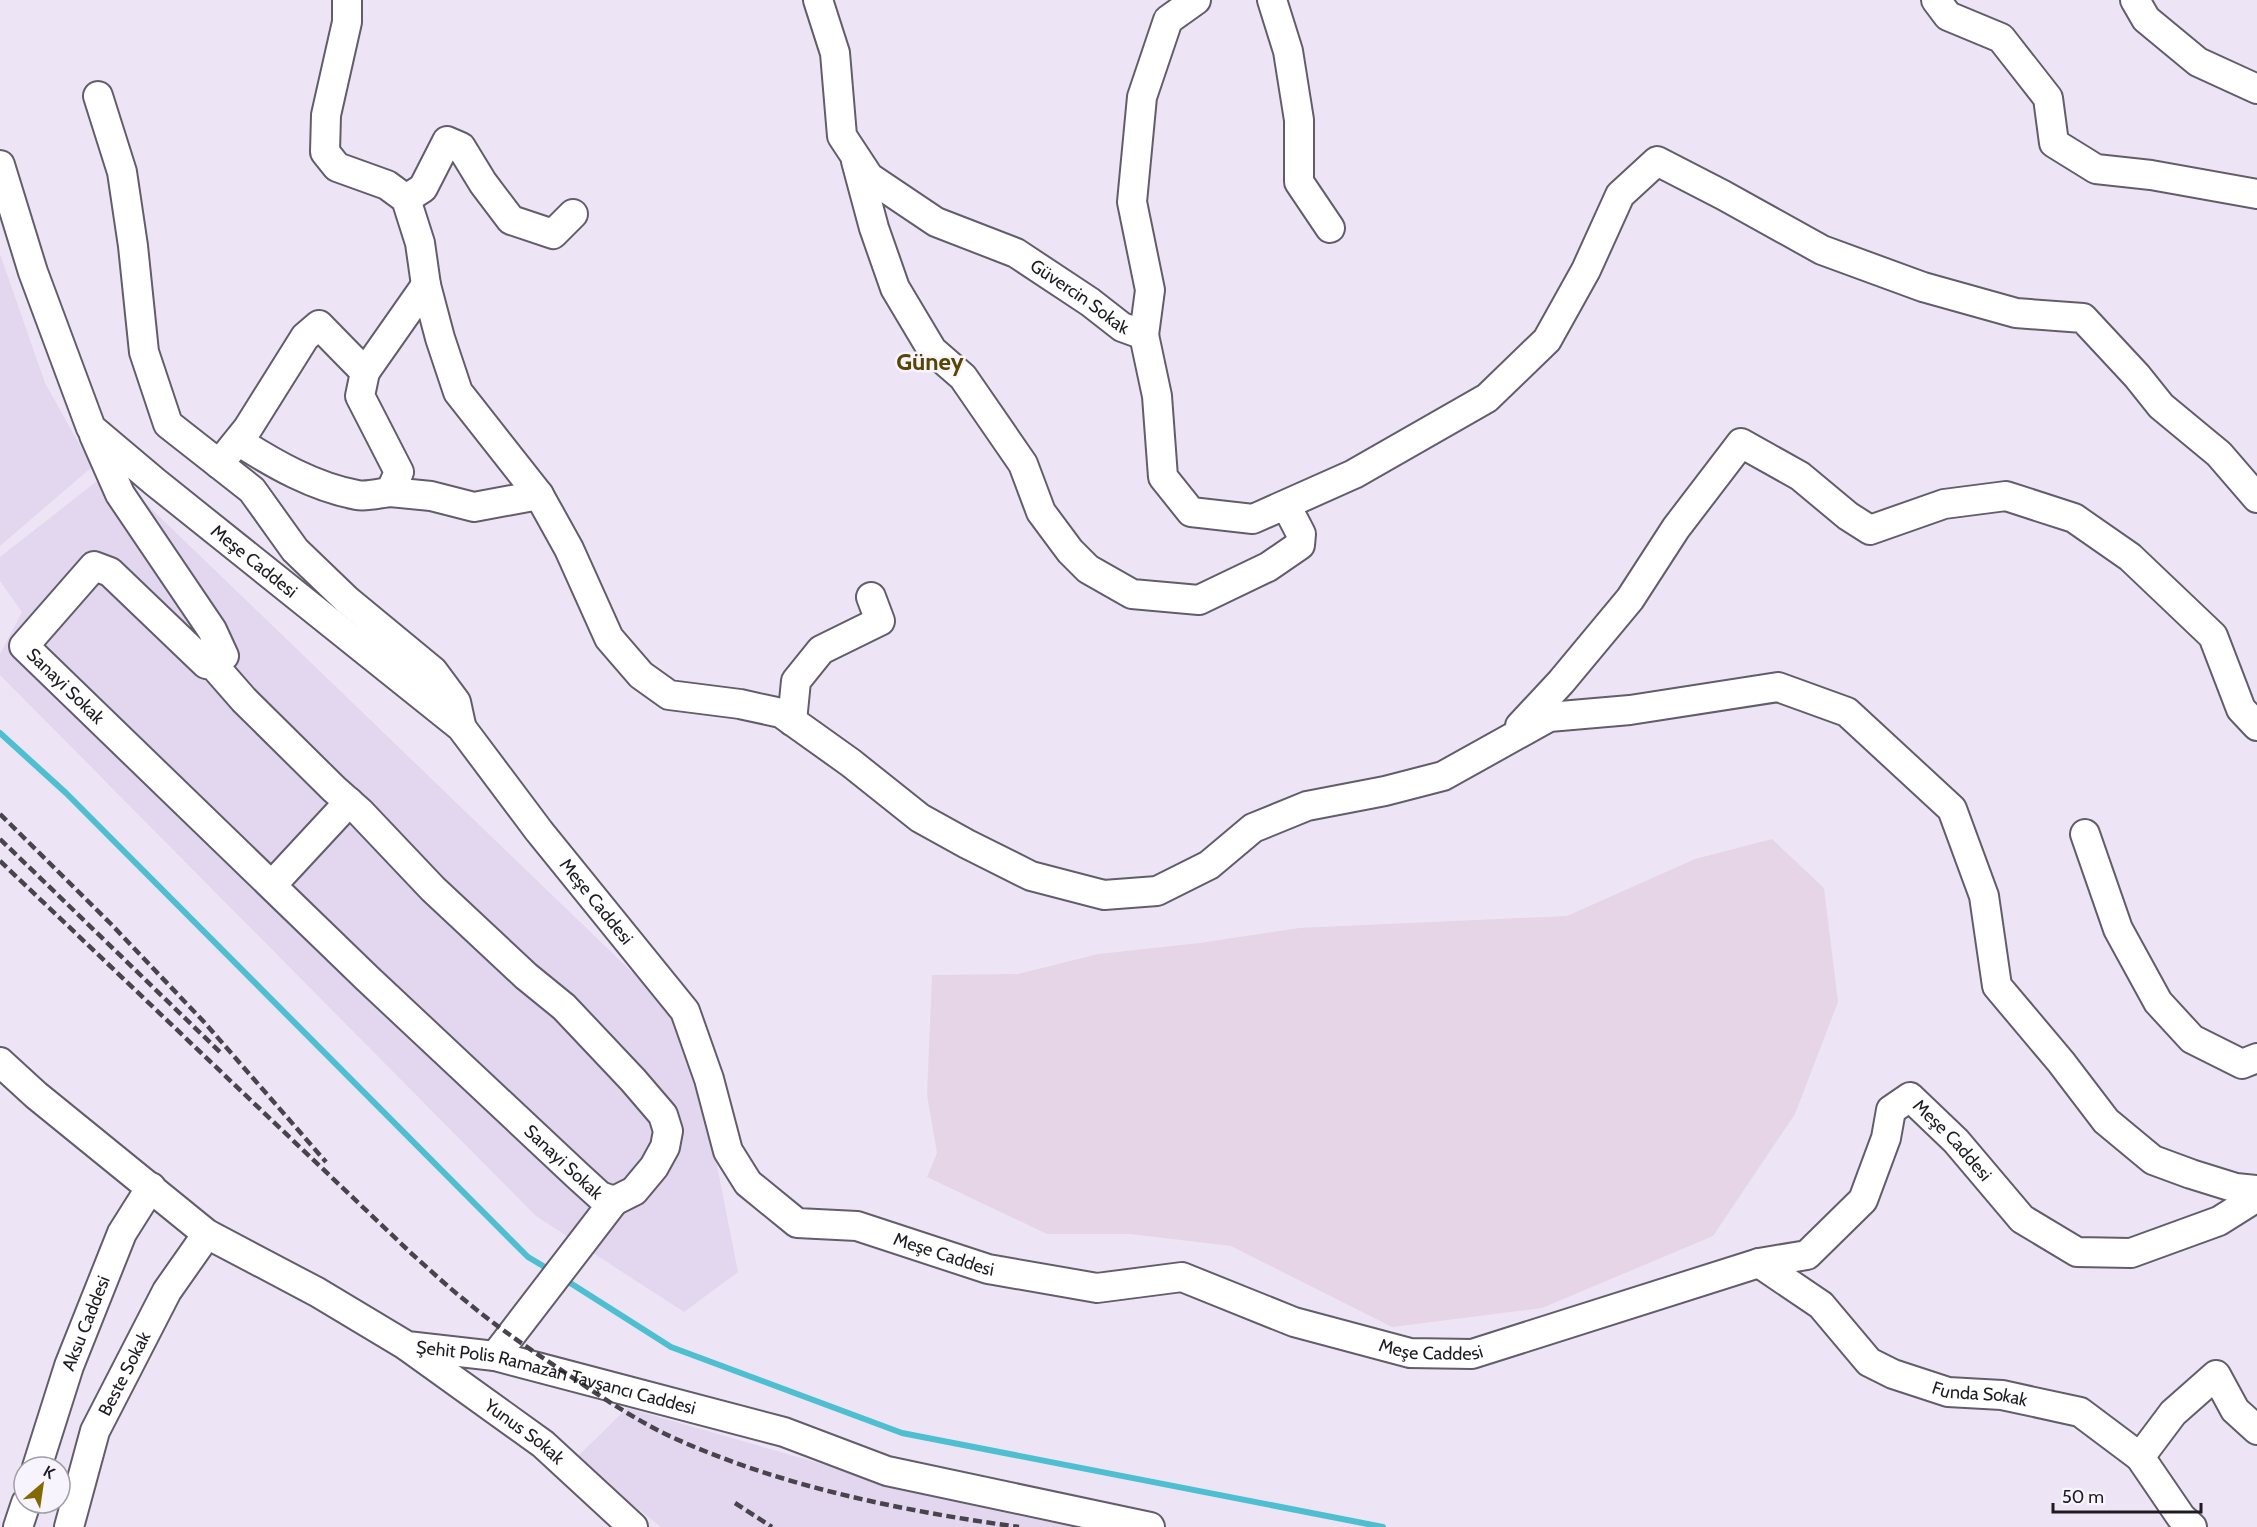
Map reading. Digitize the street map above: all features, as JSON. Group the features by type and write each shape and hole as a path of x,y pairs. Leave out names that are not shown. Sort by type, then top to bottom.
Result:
{"street":[{"path":"347,0 347,22 326,115 325,152 337,167 387,185 406,199 420,243 426,285 440,338 458,392 539,495 569,549 609,638 641,675 669,695 740,704 781,713 851,763 920,818 1031,876 1104,895 1157,891 1209,864 1253,828 1307,806 1443,776 1550,717 1630,710 1778,687 1847,712 1952,808 1984,896 1997,986 2061,1062 2106,1121 2153,1160 2236,1188 2257,1190"},
{"name":"Güvercin Sokak","path":"818,0 835,53 843,136 869,177 936,222 1016,253 1090,302 1122,327 1144,335 1150,290 1132,201 1142,97 1168,20 1196,0"},
{"path":"1272,0 1288,51 1294,85 1299,120 1299,182 1330,228"},
{"path":"1936,0 1948,16 2001,38 2048,98 2054,143 2096,169 2151,175 2257,194"},
{"path":"2136,0 2146,20 2198,62 2257,89"},
{"path":"98,96 122,171 133,246 144,352 168,424 252,490 296,550 330,583 433,671 456,702 461,727"},
{"path":"406,199 423,188 447,141 461,147 483,183 511,220 553,234 573,214"},
{"path":"854,154 874,228 895,288 932,350 963,377 1023,464 1041,512 1070,551 1088,569 1132,594 1199,600 1268,567 1299,545 1301,534 1286,505"},
{"path":"1144,335 1157,396 1163,477 1191,512 1253,519 1354,474 1487,398 1547,340 1586,270 1620,195 1657,160 1833,255 1923,287 2016,313 2083,318 2137,376 2161,406 2219,454 2257,498"},
{"name":"Meşe Caddesi","path":"0,165 33,272 91,428 461,727 538,831 685,1011 709,1079 728,1151 748,1183 797,1223 857,1226 988,1269 1096,1288 1182,1277 1294,1322 1410,1353 1472,1354 1760,1263 1807,1255 1863,1200 1886,1138 1891,1110 1910,1097 1956,1141 2022,1219 2077,1252 2131,1253 2219,1221 2257,1197"},
{"path":"390,492 399,472 360,396 365,372 426,285"},
{"path":"219,464 248,428 305,337 319,325 365,372"},
{"path":"91,428 120,494 212,630 224,656 214,660"},
{"path":"238,441 277,465 316,482 359,496 390,492 431,496 474,507 539,495"},
{"path":"1504,742 1561,682 1630,599 1676,528 1741,443 1800,476 1848,516 1870,530 1944,504 2006,496 2074,518 2130,557 2213,636 2241,709 2257,726"},
{"name":"Sanayi Sokak","path":"94,566 111,572 206,664 214,660 216,668 244,700 349,802 433,889 526,976 564,1007 663,1115 668,1131 665,1147 654,1167 634,1191 614,1201 600,1196 577,1176 367,978 24,646 94,566"},
{"path":"792,721 796,681 821,650 880,621 870,597"},
{"path":"272,885 349,802"},
{"path":"2085,834 2118,929 2158,1002 2192,1039 2242,1064 2257,1058"},
{"name":"Şehit Polis Ramazan Tavşancı Caddesi","path":"0,1062 36,1095 207,1234 317,1292 407,1346 495,1356 784,1432 886,1471 1150,1527"},
{"name":"Aksu Caddesi","path":"41,1455 69,1366 122,1233 151,1187"},
{"path":"495,1356 614,1201"},
{"name":"Beste Sokak","path":"69,1527 95,1431 167,1291 207,1234"},
{"name":"Funda Sokak","path":"1760,1263 1821,1305 1869,1362 1885,1370 1948,1392 2002,1395 2080,1412 2140,1457 2181,1517 2192,1527"},
{"name":"Yunus Sokak","path":"407,1346 543,1444 633,1527"},
{"path":"2140,1457 2173,1413 2216,1375 2235,1410 2257,1430"}],"shaded area":[{"path":"0,254 45,383 92,467 0,546"},
{"path":"111,470 690,1028 738,1272 684,1312 536,1216 0,675 0,654 22,612 0,581 0,557"},
{"path":"1772,839 1824,888 1838,1002 1795,1114 1713,1236 1542,1308 1392,1327 1231,1246 1130,1234 1047,1234 927,1177 937,1153 927,1095 932,975 1018,974 1098,954 1200,943 1299,928 1567,916 1695,859"},
{"path":"627,1408 843,1470 1090,1527 661,1527 575,1459"}],"waterway":[{"path":"0,733 66,793 528,1257 550,1270"},
{"path":"564,1279 671,1347 902,1433 1383,1527"}],"railway":[{"path":"0,814 111,924 205,1023 326,1162"},
{"path":"0,839 222,1054"},
{"path":"0,861 412,1254 481,1313 538,1355 593,1391 676,1439 759,1471 801,1484 888,1505 1019,1527"},
{"path":"735,1503 772,1527"}],"district":[{"name":"Güney","path":"930,362"}]}
